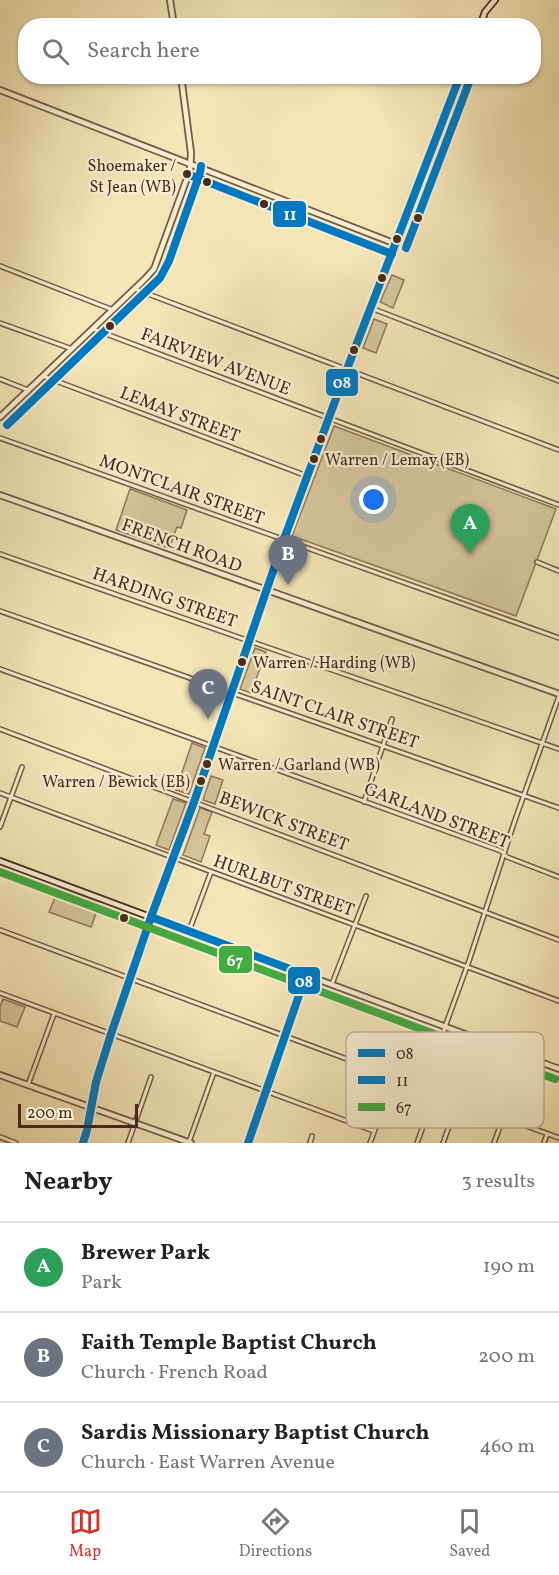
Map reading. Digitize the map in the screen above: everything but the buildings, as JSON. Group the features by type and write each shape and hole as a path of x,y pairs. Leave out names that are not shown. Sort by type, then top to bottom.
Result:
{"street":[{"path":"170,0 173,18"},
{"path":"483,18 495,0"},
{"path":"0,417 154,269 191,164 182,84"},
{"path":"83,1143 96,1082 129,978 194,802 284,539 457,84"},
{"path":"0,90 396,244"},
{"path":"0,266 113,309"},
{"path":"135,289 559,450"},
{"path":"371,308 559,381"},
{"path":"0,323 72,349"},
{"name":"FAIRVIEW AVENUE","path":"93,328 559,505"},
{"name":"LEMAY STREET","path":"43,376 307,476"},
{"path":"0,379 28,390"},
{"name":"MONTCLAIR STREET","path":"0,438 559,638"},
{"name":"FRENCH ROAD","path":"0,495 559,695"},
{"name":"HARDING STREET","path":"0,554 559,749"},
{"path":"537,562 559,571"},
{"name":"SAINT CLAIR STREET","path":"0,611 559,808"},
{"name":"GARLAND STREET","path":"0,669 501,851 504,855 559,877"},
{"path":"443,1032 559,695"},
{"path":"364,802 392,719"},
{"name":"BEWICK STREET","path":"0,729 559,940"},
{"path":"0,827 22,767"},
{"name":"HURLBUT STREET","path":"0,793 559,1002"},
{"path":"0,861 459,1032"},
{"path":"189,931 211,872"},
{"path":"332,984 366,896"},
{"path":"0,930 346,1059"},
{"path":"248,1143 306,975"},
{"path":"0,994 346,1121"},
{"path":"28,1085 54,1013"},
{"path":"544,1063 559,1069"},
{"path":"0,1076 190,1143 214,1072"},
{"path":"128,1143 151,1077"},
{"path":"366,1128 374,1131"},
{"path":"370,1143 375,1128"},
{"path":"417,1143 423,1128"},
{"path":"443,1143 448,1128"},
{"path":"494,1143 499,1128"},
{"path":"531,1128 559,1138"},
{"path":"544,1143 548,1134"},
{"path":"310,1143 312,1136"},
{"path":"0,1137 16,1143"}],"shaded area":[{"path":"392,275 404,280 393,308 380,302"},
{"path":"374,319 387,324 376,353 363,348"},
{"path":"334,426 556,509 516,616 292,536"},
{"path":"130,489 187,510 181,528 177,527 169,548 116,530"},
{"path":"255,648 266,652 251,693 240,689"},
{"path":"192,743 205,748 189,794 176,790"},
{"path":"211,776 223,780 215,804 203,800"},
{"path":"173,799 186,803 169,850 156,845"},
{"path":"200,808 212,812 204,834 210,836 201,862 183,855"},
{"path":"59,888 100,903 91,927 49,912"},
{"path":"3,999 25,1007 17,1027 0,1021 0,1007"}],"transit line":[{"name":"08","path":"83,1143 96,1082 111,1034 194,802 284,539 457,84"},
{"name":"11","path":"406,248 468,84"},
{"name":"11","path":"7,425 160,278 169,261 201,166"},
{"name":"11","path":"187,174 392,254"},
{"name":"67","path":"0,872 429,1032"},
{"name":"08","path":"151,917 306,975 248,1143"},
{"name":"67","path":"544,1075 555,1079"}],"place":[{"name":"Shoemaker / St Jean (WB)","path":"187,174"},
{"name":"Warren / Lemay (EB)","path":"314,459"},
{"name":"Brewer Park","path":"470,554"},
{"name":"Faith Temple Baptist Church","path":"288,585"},
{"name":"Warren / Harding (WB)","path":"242,662"},
{"name":"Sardis Missionary Baptist Church","path":"208,719"},
{"name":"Warren / Garland (WB)","path":"207,764"},
{"name":"Warren / Bewick (EB)","path":"201,781"}]}
